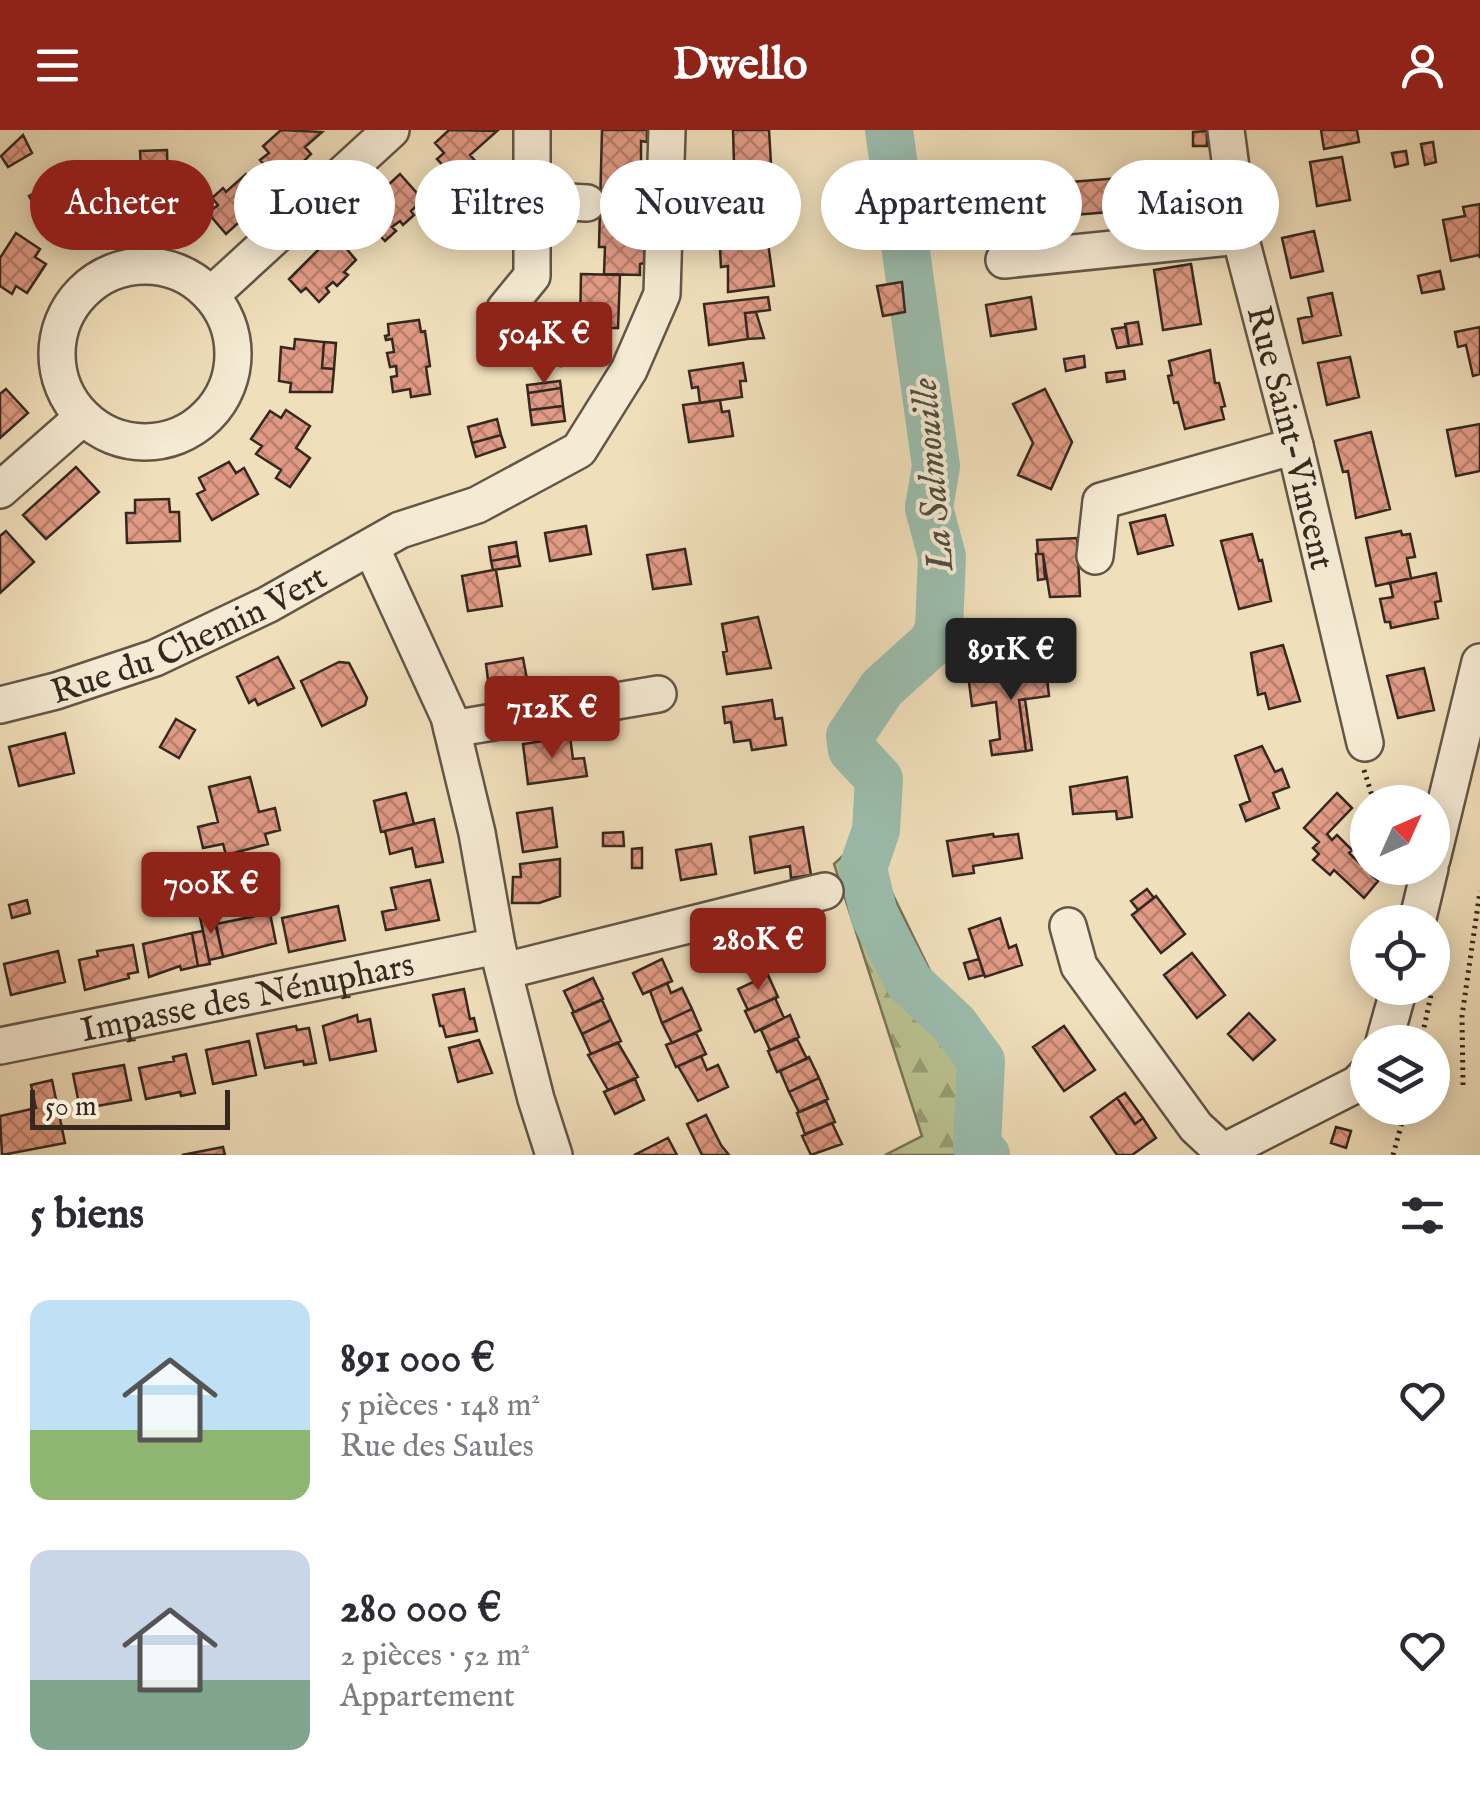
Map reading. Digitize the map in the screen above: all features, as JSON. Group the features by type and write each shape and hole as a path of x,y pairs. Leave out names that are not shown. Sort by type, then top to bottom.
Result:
{"street":[{"path":"211,295 390,130"},
{"path":"532,130 532,160"},
{"name":"Rue du Chemin Vert","path":"0,705 155,658 267,605 400,530 477,505 579,450 630,370 662,294 667,130"},
{"name":"Rue Saint-Vincent","path":"1226,130 1230,160"},
{"path":"580,203 587,203"},
{"path":"505,309 532,276 532,250"},
{"path":"1004,260 1102,250"},
{"name":"Rue Saint-Vincent","path":"1244,250 1296,446 1365,744"},
{"path":"134,266 162,267 189,277 211,295 227,320 234,350 230,380 216,407 194,428 167,440 137,442 108,434 83,417 66,394 58,367 58,339 67,312 84,290 108,274 134,266"},
{"path":"0,490 83,417"},
{"path":"1095,556 1101,501 1296,446"},
{"path":"371,547 452,729 477,833 500,959 554,1155"},
{"path":"1450,785 1480,662"},
{"path":"452,729 658,694"},
{"name":"Impasse des Nénuphars","path":"0,1046 500,959 824,891"},
{"path":"1068,926 1079,966 1196,1127 1222,1154 1350,1088"}],"path":[{"path":"1463,1085 1462,1016 1480,891"},
{"path":"1393,1155 1401,1125"}],"green space":[{"path":"856,844 873,854 956,1024 988,1060 996,1096 985,1139 989,1155 885,1155 922,1136 834,864"}],"building":[{"path":"281,130 322,132 305,147 311,154 305,160 260,160 269,153 263,146"},
{"path":"449,130 497,131 470,155 474,160 438,160 444,153 435,143"},
{"path":"602,130 647,130 647,142 641,141 641,160 601,160"},
{"path":"733,130 769,130 771,160 734,160"},
{"path":"1321,130 1357,130 1359,142 1324,149"},
{"path":"1207,131 1207,146 1193,146 1193,132"},
{"path":"23,135 32,153 8,167 1,156"},
{"path":"1433,142 1436,162 1425,165 1421,144"},
{"path":"167,150 167,160 141,160 140,151"},
{"path":"1406,151 1408,164 1395,167 1392,153"},
{"path":"1342,157 1350,200 1317,206 1310,162"},
{"path":"400,174 415,191 415,207 411,211 414,215 403,225 400,221 395,225 395,179"},
{"path":"1102,179 1102,213 1082,214 1082,181"},
{"path":"234,185 234,227 226,234 214,220 214,208 218,205 214,196 223,188 226,192"},
{"path":"1480,204 1480,258 1479,255 1451,261 1443,220 1465,216 1463,207"},
{"path":"1314,231 1323,271 1291,278 1282,238"},
{"path":"16,233 30,242 30,250 39,250 35,257 46,264 27,293 16,286 12,294 0,286 0,258"},
{"path":"318,250 348,250 356,260 337,286 333,282 326,288 329,292 319,302 306,288 301,292 289,279"},
{"path":"605,250 644,250 640,275 604,274"},
{"path":"720,250 769,250 774,286 728,292 728,266 721,267"},
{"path":"1191,264 1201,324 1163,330 1154,270"},
{"path":"1440,271 1444,289 1422,293 1418,276"},
{"path":"581,274 620,275 618,328 603,328 602,361 561,366 562,327 580,327"},
{"path":"902,282 905,312 883,316 877,286"},
{"path":"1332,293 1341,335 1303,343 1298,319 1312,316 1308,298"},
{"path":"768,297 770,310 745,313 748,339 709,345 704,304"},
{"path":"1031,297 1036,329 991,336 986,305"},
{"path":"756,312 764,338 748,339 745,313"},
{"path":"419,320 421,332 425,331 430,394 411,397 410,389 393,392 391,377 397,376 396,366 390,367 387,353 394,352 392,339 386,340 385,336 389,335 388,324"},
{"path":"1138,322 1142,344 1129,346 1125,324"},
{"path":"1126,327 1129,346 1117,348 1112,329"},
{"path":"1480,327 1480,374 1473,376 1466,345 1458,347 1455,332"},
{"path":"295,339 324,342 322,368 334,369 332,392 290,392 291,383 279,381 281,347 294,349"},
{"path":"324,342 336,343 334,369 322,368"},
{"path":"1210,350 1215,383 1219,383 1225,406 1221,407 1224,419 1185,429 1178,402 1174,403 1169,361"},
{"path":"1084,356 1085,367 1066,371 1064,359"},
{"path":"1350,357 1359,397 1327,405 1318,363"},
{"path":"743,363 746,381 740,381 742,397 700,403 698,387 692,388 689,371"},
{"path":"1124,371 1125,379 1107,382 1106,373"},
{"path":"560,381 561,388 528,393 527,385"},
{"path":"561,388 563,406 530,410 528,393"},
{"path":"6,389 28,413 0,438 0,394"},
{"path":"1045,389 1072,442 1051,489 1018,475 1033,443 1013,404"},
{"path":"720,400 722,412 729,411 733,436 689,442 683,405"},
{"path":"563,406 565,421 532,425 530,410"},
{"path":"286,410 310,426 296,448 310,458 290,487 276,478 281,470 256,454 262,446 251,439 270,411 281,418"},
{"path":"497,419 501,435 472,443 468,427"},
{"path":"1480,424 1480,471 1456,476 1447,430"},
{"path":"1371,432 1390,509 1356,518 1348,471 1343,472 1335,441"},
{"path":"501,435 505,447 476,457 472,443"},
{"path":"229,462 236,473 244,468 258,494 212,520 197,494 205,490 199,478"},
{"path":"76,467 99,492 46,539 23,515"},
{"path":"169,499 170,512 179,512 180,541 127,543 126,513 135,513 135,500"},
{"path":"1165,515 1173,545 1138,554 1130,523"},
{"path":"586,526 591,554 550,561 545,533"},
{"path":"6,531 34,562 0,593 0,536"},
{"path":"1401,531 1402,535 1410,534 1415,557 1407,558 1411,578 1376,586 1366,538"},
{"path":"1252,534 1271,601 1239,609 1221,541"},
{"path":"1077,538 1080,596 1050,597 1037,540"},
{"path":"516,542 518,556 491,561 489,547"},
{"path":"685,549 691,584 653,589 647,555"},
{"path":"1036,554 1043,554 1045,579 1038,580"},
{"path":"518,556 520,566 493,570 491,561"},
{"path":"496,570 502,606 468,611 462,576"},
{"path":"1436,573 1441,601 1435,602 1438,618 1391,628 1390,622 1385,622 1380,599 1393,597 1390,583"},
{"path":"758,617 771,668 727,674 722,624"},
{"path":"1283,645 1300,701 1269,709 1265,693 1258,695 1251,653"},
{"path":"278,657 294,688 258,705 255,699 249,703 237,677"},
{"path":"523,658 529,690 496,696 486,664"},
{"path":"1045,660 1049,696 1019,700 1026,751 992,755 990,741 1000,739 996,702 972,706 969,682 1022,675 1020,662"},
{"path":"339,662 349,663 367,698 365,705 322,726 301,681"},
{"path":"1424,668 1434,710 1398,718 1387,676"},
{"path":"1025,699 1032,750 1026,751 1019,700"},
{"path":"772,700 775,719 782,718 786,745 752,750 750,740 734,742 731,722 725,723 723,707"},
{"path":"176,719 195,730 179,758 160,747"},
{"path":"65,733 74,773 19,786 9,747"},
{"path":"570,737 573,759 584,758 587,776 528,784 523,744"},
{"path":"1262,746 1275,772 1282,769 1289,787 1273,793 1279,808 1246,821 1240,805 1250,801 1235,756"},
{"path":"250,777 259,812 275,808 280,830 265,834 268,844 226,855 223,844 203,848 198,827 218,822 209,787"},
{"path":"1127,777 1132,817 1117,819 1116,811 1073,814 1070,787"},
{"path":"406,793 414,824 381,832 374,801"},
{"path":"1337,793 1350,806 1327,834 1332,840 1337,835 1350,848 1350,885 1334,870 1330,875 1313,860 1319,854 1313,848 1319,842 1304,828"},
{"path":"552,808 557,847 523,852 517,813"},
{"path":"434,819 443,862 416,867 412,848 390,854 385,831"},
{"path":"803,827 811,875 791,878 790,866 755,873 750,837"},
{"path":"623,832 624,846 603,846 603,833"},
{"path":"1018,834 1022,858 973,866 974,873 953,876 947,841"},
{"path":"711,844 716,874 681,880 676,850"},
{"path":"642,848 642,868 632,868 632,849"},
{"path":"560,859 560,896 539,903 512,903 513,877 521,877 520,864"},
{"path":"430,880 439,920 386,930 382,912 396,909 391,888"},
{"path":"1350,885 1375,885 1364,898"},
{"path":"1147,889 1154,898 1138,910 1131,901"},
{"path":"1156,896 1185,934 1161,953 1132,915"},
{"path":"27,900 30,913 12,918 9,905"},
{"path":"338,906 345,940 289,952 282,918"},
{"path":"270,913 276,943 223,957 216,924"},
{"path":"213,914 223,957 209,960 200,917"},
{"path":"1000,918 1009,948 1016,945 1022,965 985,977 969,929"},
{"path":"203,931 210,964 198,966 192,933"},
{"path":"192,933 198,966 181,970 180,966 149,977 143,944"},
{"path":"133,945 138,972 85,990 79,960 98,956 97,951"},
{"path":"58,951 65,982 11,995 4,964"},
{"path":"1192,953 1225,995 1197,1018 1164,975"},
{"path":"662,959 672,981 643,994 633,973"},
{"path":"979,959 984,975 969,979 964,963"},
{"path":"768,975 778,997 748,1010 738,989"},
{"path":"593,978 603,999 574,1012 564,991"},
{"path":"667,983 671,993 682,988 692,1009 662,1023 650,991"},
{"path":"464,989 470,1019 474,1018 477,1031 446,1037 433,995"},
{"path":"775,998 784,1018 755,1032 745,1011"},
{"path":"602,1000 611,1020 582,1034 572,1013"},
{"path":"692,1009 701,1030 672,1043 662,1023"},
{"path":"1249,1013 1275,1040 1253,1060 1228,1034"},
{"path":"357,1015 358,1022 370,1019 376,1051 330,1060 323,1026"},
{"path":"790,1015 799,1037 770,1050 761,1030"},
{"path":"611,1020 621,1041 591,1054 582,1034"},
{"path":"296,1026 297,1030 309,1028 316,1063 304,1065 303,1061 265,1068 257,1034"},
{"path":"1064,1026 1095,1070 1064,1091 1033,1047"},
{"path":"696,1033 706,1054 676,1067 666,1045"},
{"path":"797,1039 807,1059 777,1072 768,1051"},
{"path":"479,1040 492,1073 458,1082 449,1048"},
{"path":"249,1041 256,1075 213,1084 206,1050"},
{"path":"618,1043 638,1077 608,1090 588,1055"},
{"path":"186,1054 195,1093 146,1099 139,1068 174,1061 173,1057"},
{"path":"701,1056 707,1070 718,1065 728,1087 698,1101 678,1066"},
{"path":"809,1057 819,1078 789,1092 780,1071"},
{"path":"124,1065 131,1100 80,1109 73,1074"},
{"path":"819,1078 828,1099 799,1112 789,1092"},
{"path":"635,1079 644,1100 615,1114 604,1092"},
{"path":"52,1080 65,1143 2,1155 0,1116 36,1108 31,1085"},
{"path":"1125,1093 1143,1118 1135,1124 1117,1098"},
{"path":"1117,1098 1135,1124 1143,1118 1156,1138 1132,1155 1117,1155 1091,1117"},
{"path":"826,1101 835,1122 805,1134 797,1113"},
{"path":"706,1115 729,1155 702,1155 687,1124"},
{"path":"832,1123 842,1144 811,1155 802,1136"},
{"path":"1336,1127 1351,1131 1346,1148 1331,1143"},
{"path":"668,1138 677,1155 634,1155"},
{"path":"223,1147 225,1155 182,1155"}],"waterway":[{"name":"La Salmouille","path":"889,130 936,466 929,508 942,557 939,628 933,642 882,688 850,736 852,750 879,779 876,830 863,868 874,915 909,982 954,1024 981,1061 977,1146 986,1155"}]}
